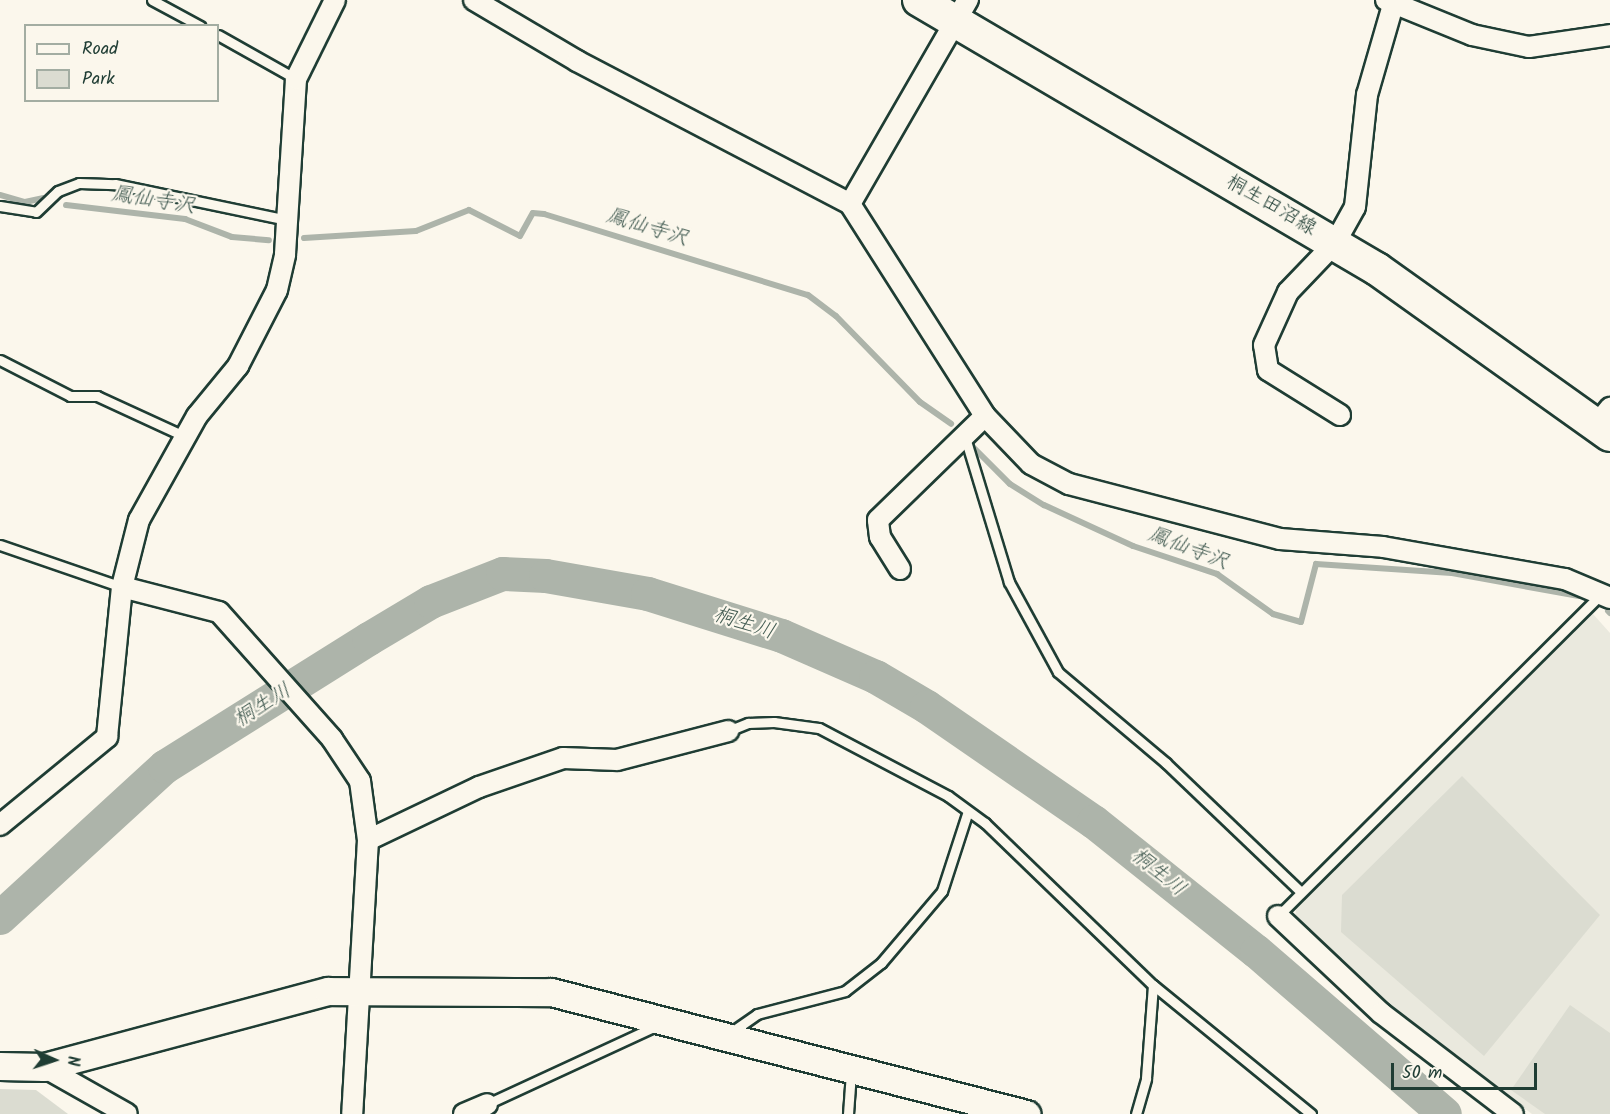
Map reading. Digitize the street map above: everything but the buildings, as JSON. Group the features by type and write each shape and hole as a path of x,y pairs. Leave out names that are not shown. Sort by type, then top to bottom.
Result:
{"main road":[{"name":"桐生田沼線","path":"918,0 963,11 1335,243 1606,422"}],"street":[{"path":"0,825 107,737 122,587 139,520 184,436 238,366 272,299 285,254 296,79 335,0"},
{"path":"474,0 577,61 850,204 985,416 1031,464 1069,484 1137,504 1280,539 1383,547 1565,579 1606,595"},
{"path":"1340,415 1276,377 1264,360 1264,345 1288,292 1335,243 1355,207 1367,95 1390,3 1472,35 1529,47 1610,35"},
{"path":"850,204 963,11"},
{"path":"900,569 880,537 878,520 985,416"},
{"path":"122,587 219,612 332,739 366,795 368,840 362,988 352,1114"},
{"path":"368,840 479,787 563,758 617,760 728,731"},
{"path":"1278,916 1381,1012 1512,1114"},
{"path":"0,1066 44,1067 286,999 362,988 551,992 1027,1114"},
{"path":"44,1067 127,1114"},
{"path":"464,1114 487,1104"}],"lane":[{"path":"152,0 196,24"},
{"path":"219,35 296,79"},
{"path":"0,206 36,212 58,191 79,183 115,184 287,220"},
{"path":"0,360 70,396 97,396 184,436"},
{"path":"964,434 1009,582 1058,672 1166,763 1300,891"},
{"path":"0,545 122,587"},
{"path":"1278,916 1300,891 1606,595"},
{"path":"728,731 757,722 794,721 819,728 948,796 967,814 985,823 1153,985 1311,1114"},
{"path":"725,1038 757,1014 845,992 881,963 942,891 967,814"},
{"path":"1136,1114 1146,1078 1153,985"},
{"path":"487,1104 667,1022"},
{"path":"848,1114 852,1069"}],"shaded area":[{"path":"1593,614 1610,633 1610,1114 1532,1114 1407,1020 1295,920 1296,908"}],"green space":[{"path":"1462,776 1600,915 1484,1056 1341,932 1342,895"},
{"path":"1570,1005 1610,1033 1610,1114 1545,1114 1511,1090"},
{"path":"0,1089 36,1090 68,1114 0,1114"}],"waterway":[{"name":"鳳仙寺沢","path":"0,195 25,202 44,198"},
{"name":"鳳仙寺沢","path":"66,205 185,219 232,237 269,240"},
{"name":"鳳仙寺沢","path":"304,238 416,231 469,210 520,236 533,213 544,214 808,295 836,316 920,402 951,424"},
{"name":"鳳仙寺沢","path":"973,447 1010,484 1044,505 1133,546 1217,574 1273,614 1301,622 1316,564 1452,573 1579,596"},
{"name":"桐生川","path":"0,918 165,767 369,639 431,602 503,574 546,576 648,594 782,636 876,677 927,707 1094,822 1257,952 1445,1114"}]}
